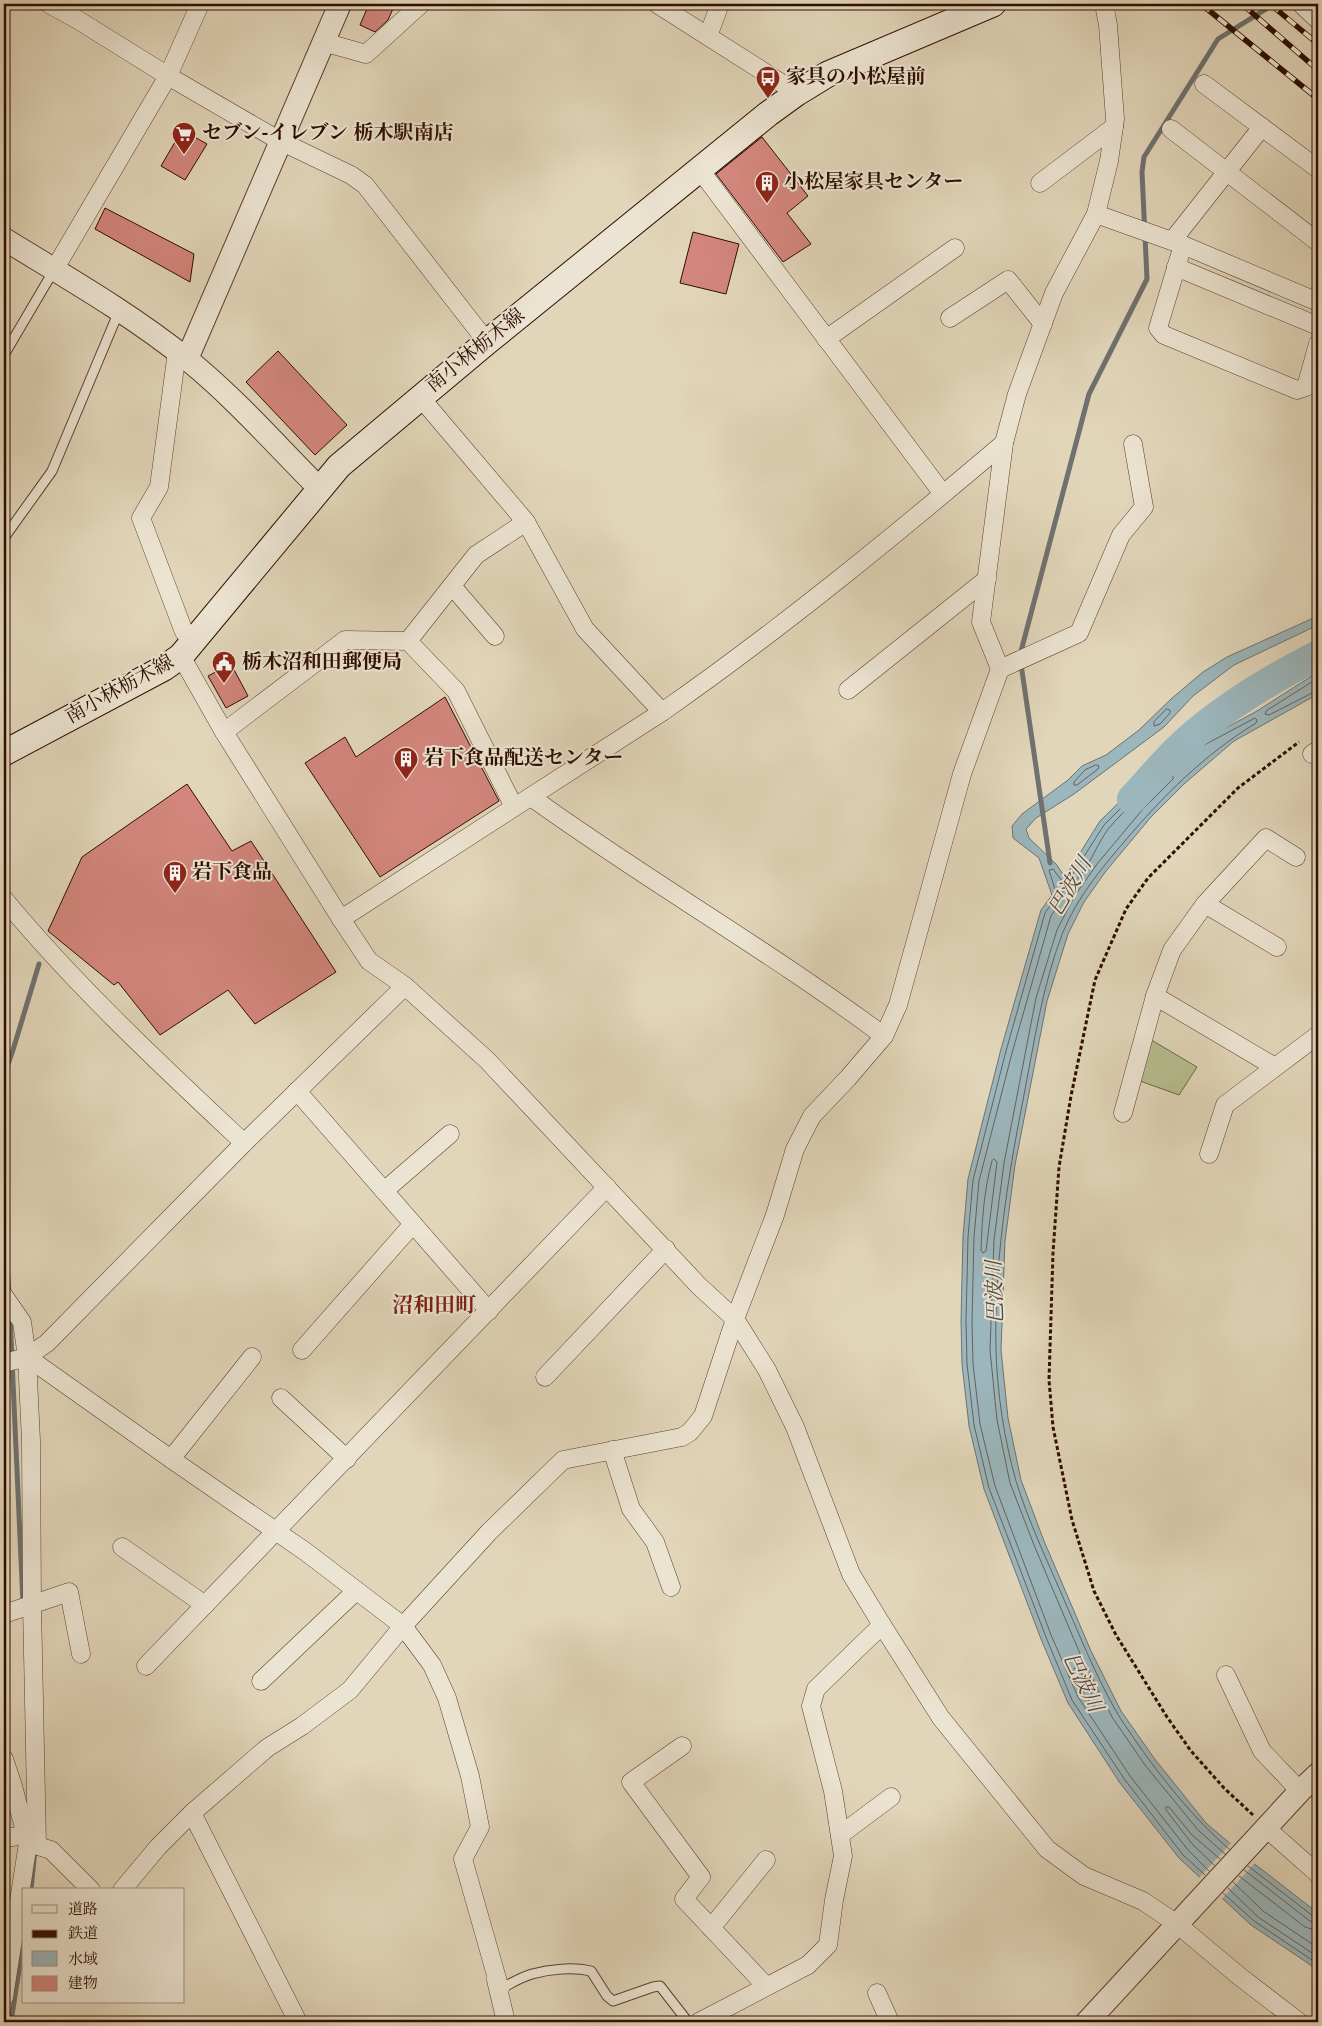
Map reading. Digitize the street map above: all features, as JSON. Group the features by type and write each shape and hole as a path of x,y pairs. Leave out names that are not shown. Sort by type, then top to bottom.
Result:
{"main road":[{"name":"南小林栃木線","path":"4,753 164,668 188,648 318,488 356,451 486,342 797,93 828,74 993,4"}],"street":[{"path":"50,4 78,12 168,76 280,141 351,175 365,185 486,342"},
{"path":"54,270 168,76 200,4"},
{"path":"187,359 340,4"},
{"path":"324,42 366,54 421,4"},
{"path":"657,4 797,93"},
{"path":"708,36 720,4"},
{"path":"124,1888 158,1846 192,1813 267,1748 302,1726 350,1690 402,1626 490,1532 563,1460 682,1437 690,1432 703,1416 735,1319 775,1215 795,1149 812,1116 884,1036 898,1004 962,774 1000,669 981,622 1004,443 1017,394 1054,293 1096,214 1109,161 1114,127 1108,25 1104,4"},
{"path":"1301,4 1318,20"},
{"path":"1204,84 1318,169"},
{"path":"1040,183 1114,127"},
{"path":"1262,127 1226,172 1177,243 1176,267 1158,328 1164,335 1297,390 1306,387 1318,344"},
{"path":"1171,129 1318,242"},
{"path":"700,170 943,494"},
{"path":"1096,214 1177,243 1318,302"},
{"path":"4,239 119,311 187,359 217,385 318,488"},
{"path":"826,338 955,248"},
{"path":"1176,267 1318,326"},
{"path":"950,318 1008,280 1043,324"},
{"path":"187,359 176,359 159,487 141,518 184,632 188,648 224,732 340,919 369,960 405,986 487,1060 699,1286 735,1319 767,1370 794,1427 851,1574 941,1718 1047,1848 1084,1876 1184,1917 1239,1976 1299,2022"},
{"path":"420,397 526,522 585,629 662,712"},
{"path":"340,919 531,797 710,679 865,559 1004,443"},
{"path":"1000,669 1079,633 1121,536 1144,507 1133,444"},
{"path":"408,641 476,556 526,522"},
{"path":"848,690 987,579"},
{"path":"452,586 496,636"},
{"path":"224,732 345,640 408,641 456,690 514,808"},
{"path":"531,797 577,830 837,1000 884,1036"},
{"path":"1123,1113 1155,996 1172,950 1205,904 1266,838 1296,857"},
{"path":"4,899 45,948 130,1036 244,1143"},
{"path":"1205,904 1277,947"},
{"path":"4,1363 27,1357 47,1343 244,1143 405,986"},
{"path":"1155,996 1275,1067"},
{"path":"1209,1154 1225,1105 1318,1035"},
{"path":"297,1091 489,1311"},
{"path":"384,1191 450,1134"},
{"path":"146,1666 607,1187"},
{"path":"302,1350 413,1224"},
{"path":"545,1377 666,1249"},
{"path":"4,1296 22,1322 27,1357 32,1441 30,1841 10,1924 4,1990"},
{"path":"27,1357 277,1532 356,1590 402,1626 432,1665 447,1698 470,1776 480,1828 463,1858 500,1989"},
{"path":"171,1459 252,1357"},
{"path":"281,1398 347,1459"},
{"path":"612,1450 631,1509 655,1542 671,1587"},
{"path":"122,1547 205,1605"},
{"path":"261,1681 356,1590"},
{"path":"4,1614 69,1592 81,1654"},
{"path":"699,2022 808,1965 828,1945 834,1900 843,1856 833,1790 812,1706 816,1689 882,1625"},
{"path":"1226,1675 1262,1750 1300,1791"},
{"path":"682,1746 632,1782 701,1877 684,1899 766,1986"},
{"path":"4,1759 10,1795 30,1841"},
{"path":"1087,2022 1300,1791 1318,1776"},
{"path":"840,1835 891,1798"},
{"path":"192,1813 298,2022"},
{"path":"1262,1832 1318,1874"},
{"path":"4,1838 30,1841 51,1850 89,1888"},
{"path":"711,1928 766,1860"},
{"path":"500,1989 496,1979 506,2022"},
{"path":"877,1993 890,2022"}],"lane":[{"path":"4,355 54,270"},
{"path":"4,538 52,471 119,311"},
{"path":"500,1989 532,1974 582,1969 591,1971 607,1996 613,2001 654,1986 660,1986 688,2022"}],"path":[{"path":"1262,1832 1191,1751 1167,1717 1116,1635 1094,1591 1072,1520 1053,1427 1049,1380 1050,1331 1059,1167 1071,1096 1095,980 1126,909 1148,878 1238,788 1311,744 1318,729"}],"green space":[{"path":"1148,1038 1197,1067 1179,1095 1140,1081"}],"water":[{"path":"1318,616 1318,625 1234,665 1193,696 1164,727 1074,794 1036,818 1026,829 1029,838 1056,864 1065,877 1100,821 1139,783 1189,748 1257,711 1318,672 1318,694 1234,741 1184,784 1151,817 1106,871 1084,902 1068,934 1047,1001 1015,1165 1005,1241 1001,1350 1008,1418 1021,1480 1044,1541 1091,1651 1121,1711 1154,1758 1206,1823 1252,1862 1318,1913 1318,1970 1251,1925 1179,1858 1120,1783 1068,1703 1041,1639 984,1489 969,1426 962,1364 961,1321 963,1236 968,1179 1001,1049 1041,910 1052,895 1039,858 1013,838 1012,826 1022,814 1068,780 1082,766 1106,755 1139,730 1203,672 1227,657"}],"pier":[{"path":"1232,1842 1256,1862 1221,1900 1198,1879"}],"building":[{"path":"369,4 395,4 388,20 375,32 360,25"},
{"name":"セブン-イレブン 栃木駅南店","path":"182,130 207,144 185,180 161,166"},
{"name":"小松屋家具センター","path":"762,137 808,196 787,213 811,244 783,262 716,174"},
{"path":"105,208 194,254 190,282 95,229"},
{"path":"693,232 739,244 726,294 680,283"},
{"path":"278,351 347,425 315,455 246,382"},
{"path":"231,664 248,696 226,708 208,676"},
{"name":"岩下食品配送センター","path":"445,697 499,801 380,877 305,763 345,737 356,757"},
{"name":"岩下食品","path":"187,784 232,851 251,841 336,972 255,1024 228,990 160,1035 118,982 114,985 48,931 82,857"}],"waterway":[{"path":"1020,655 1089,394 1147,279 1142,172 1144,157 1218,39 1274,4"},
{"name":"巴波川","path":"1132,799 1176,751 1208,723 1262,686 1318,655"},
{"path":"1021,664 1050,863"},
{"path":"4,1076 39,964"},
{"path":"4,1219 9,1294"},
{"path":"10,1315 23,1603"},
{"path":"31,1888 35,1849"},
{"path":"11,2022 22,1950"}],"railway":[{"path":"1201,4 1318,99"},
{"path":"1242,4 1318,70"},
{"path":"1270,4 1318,44"}],"place":[{"name":"家具の小松屋前","path":"768,99"},
{"name":"セブン-イレブン 栃木駅南店","path":"184,155"},
{"name":"小松屋家具センター","path":"767,204"},
{"name":"栃木沼和田郵便局","path":"224,684"},
{"name":"岩下食品配送センター","path":"406,780"},
{"name":"岩下食品","path":"175,894"}],"district":[{"name":"沼和田町","path":"434,1306"}]}
